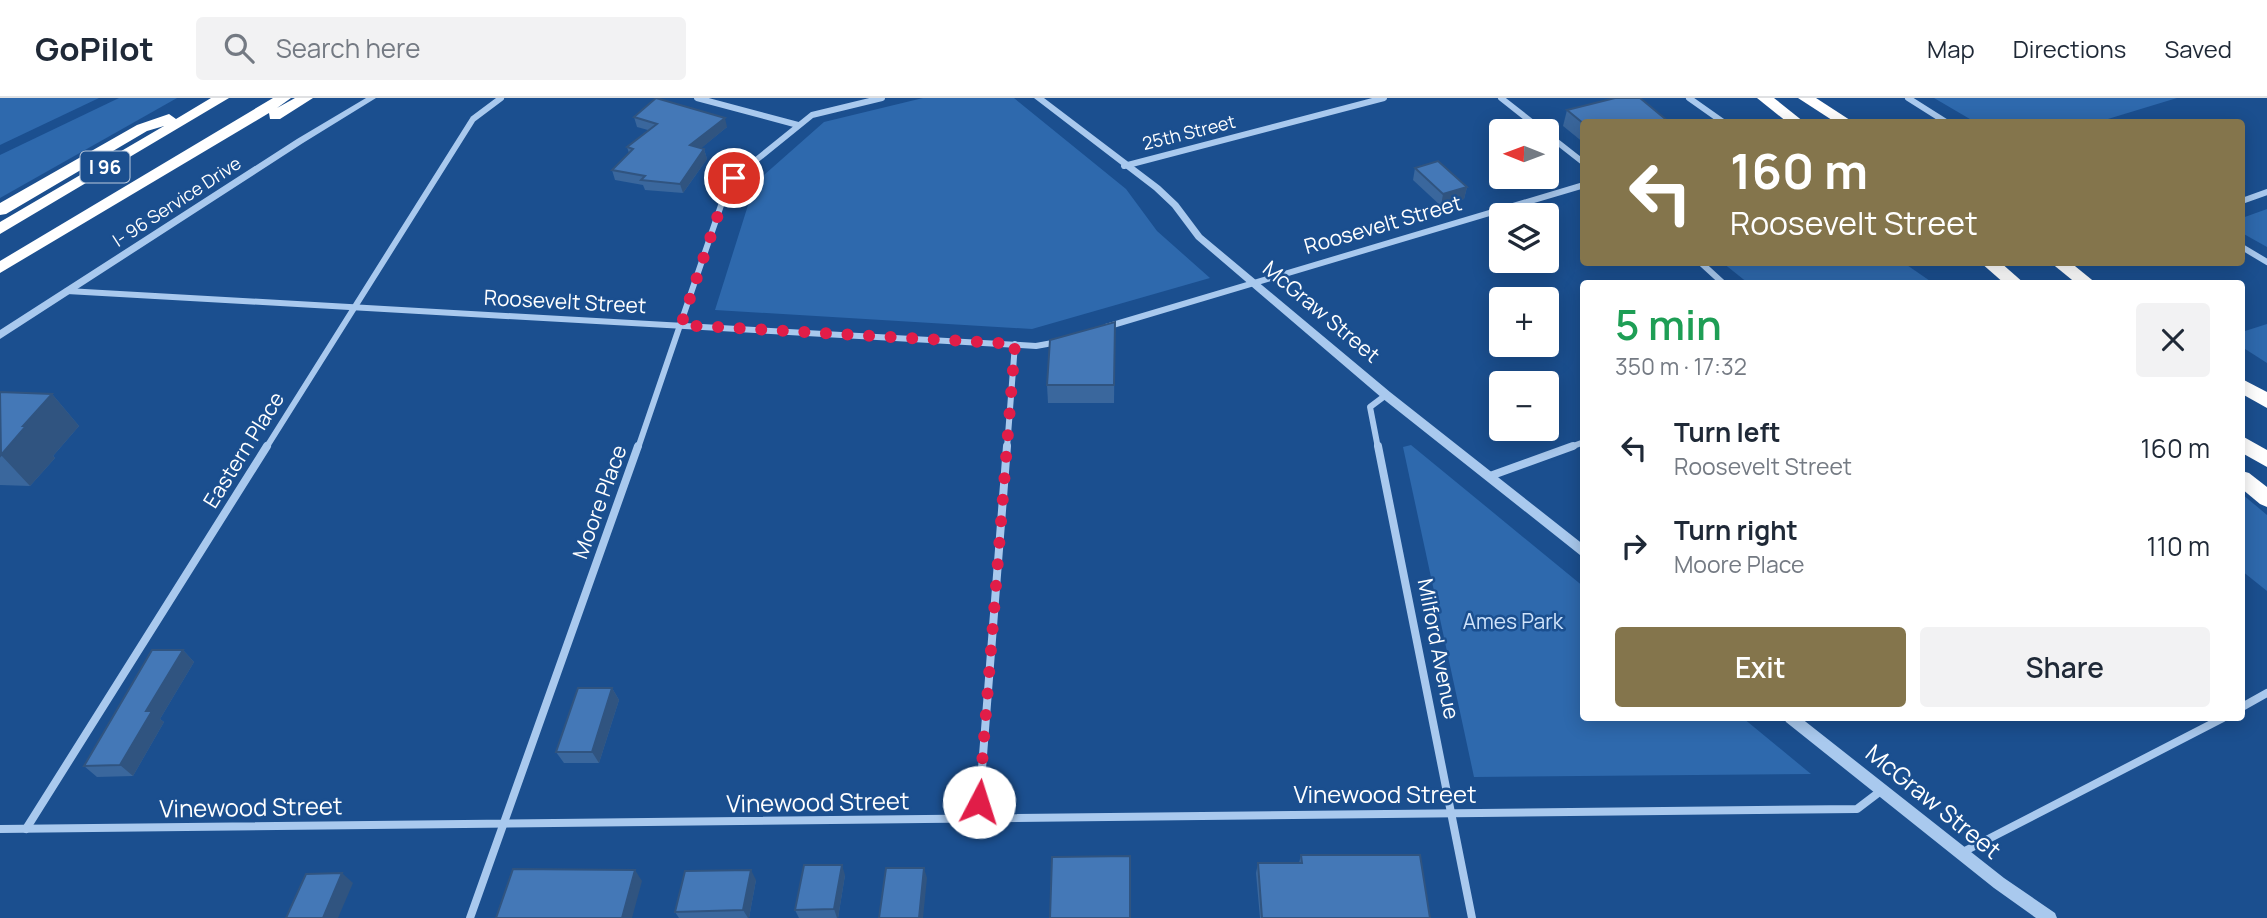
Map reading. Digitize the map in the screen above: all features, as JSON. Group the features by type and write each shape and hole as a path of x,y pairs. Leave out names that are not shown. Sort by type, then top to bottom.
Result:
{"highway":[{"name":"I 96","path":"0,268 284,98"},
{"path":"120,195 217,150 306,98"},
{"path":"1764,98 1792,119"},
{"path":"1808,99 1840,119"},
{"name":"I 96","path":"0,229 216,101"},
{"path":"0,210 142,128 216,101"},
{"path":"1981,266 1998,280"},
{"path":"1993,266 2012,280"},
{"path":"2064,266 2083,280"},
{"path":"2245,374 2267,385"},
{"path":"2245,387 2267,401"},
{"path":"2245,445 2267,460"},
{"path":"2245,481 2267,499"}],"street":[{"name":"I- 96 Service Drive","path":"0,335 300,141 372,98"},
{"name":"Eastern Place","path":"26,829 473,119 501,98"},
{"path":"697,98 799,125"},
{"name":"Moore Place","path":"470,918 681,325 729,182 812,115 882,98"},
{"name":"McGraw Street","path":"1038,98 1124,166 1157,188 1175,205 1199,237 1386,394 1580,549"},
{"name":"25th Street","path":"1124,166 1384,98"},
{"path":"1500,98 1527,119"},
{"path":"1689,98 1719,119"},
{"path":"1908,98 1941,119"},
{"path":"1559,144 1580,160"},
{"name":"Roosevelt Street","path":"1103,328 1252,281 1580,186"},
{"path":"2245,200 2267,192"},
{"path":"2245,249 2267,262"},
{"path":"1704,266 1720,280"},
{"name":"Roosevelt Street","path":"67,292 1036,346 1065,340"},
{"path":"978,820 1015,344"},
{"name":"Milford Avenue","path":"1386,394 1370,407 1472,918"},
{"path":"1489,476 1580,443"},
{"path":"2245,705 2267,693"},
{"name":"McGraw Street","path":"1795,721 1961,853 2049,918"},
{"path":"1961,853 2217,721"},
{"name":"Vinewood Street","path":"0,830 1857,809 1882,790"}],"green space":[{"path":"0,98 99,98 0,145"},
{"path":"119,98 177,98 0,198 0,155"},
{"path":"923,98 1014,98 1126,189 1157,231 1210,278 1032,329 715,310 755,183 824,122"},
{"path":"1934,98 2177,98 2108,119 1970,119"},
{"path":"2267,209 2267,247 2245,235 2245,217"},
{"path":"1727,266 1908,266 1929,280 1744,280"},
{"path":"2267,324 2267,363 2245,349 2245,331"},
{"name":"Ames Park","path":"1411,445 1580,584 1580,721 1747,721 1811,774 1474,777 1403,447"},
{"path":"2245,497 2267,515 2267,591 2245,573"}],"building":[{"path":"656,98 725,118 690,145 704,149 680,184 641,180 645,176 612,170 633,149 627,147 657,124 634,117"},
{"path":"1615,98 1640,98 1665,119 1580,121 1567,110"},
{"path":"1438,161 1467,187 1443,194 1415,168"},
{"path":"1115,322 1114,385 1047,385 1050,340"},
{"path":"0,392 52,394 1,455"},
{"path":"152,650 183,650 146,711 152,711 120,765 84,766"},
{"path":"578,688 612,688 592,752 556,752"},
{"path":"1301,855 1420,855 1430,918 1262,918 1258,863 1302,863"},
{"path":"1130,856 1130,918 1050,918 1052,857"},
{"path":"804,865 842,865 834,909 795,910"},
{"path":"886,868 924,868 919,918 879,918"},
{"path":"513,869 635,870 622,918 496,918"},
{"path":"751,870 743,910 675,912 685,871"},
{"path":"342,873 323,918 286,918 306,874"}],"route":[{"path":"734,178 729,182 681,325 1015,344 979,802"}]}
